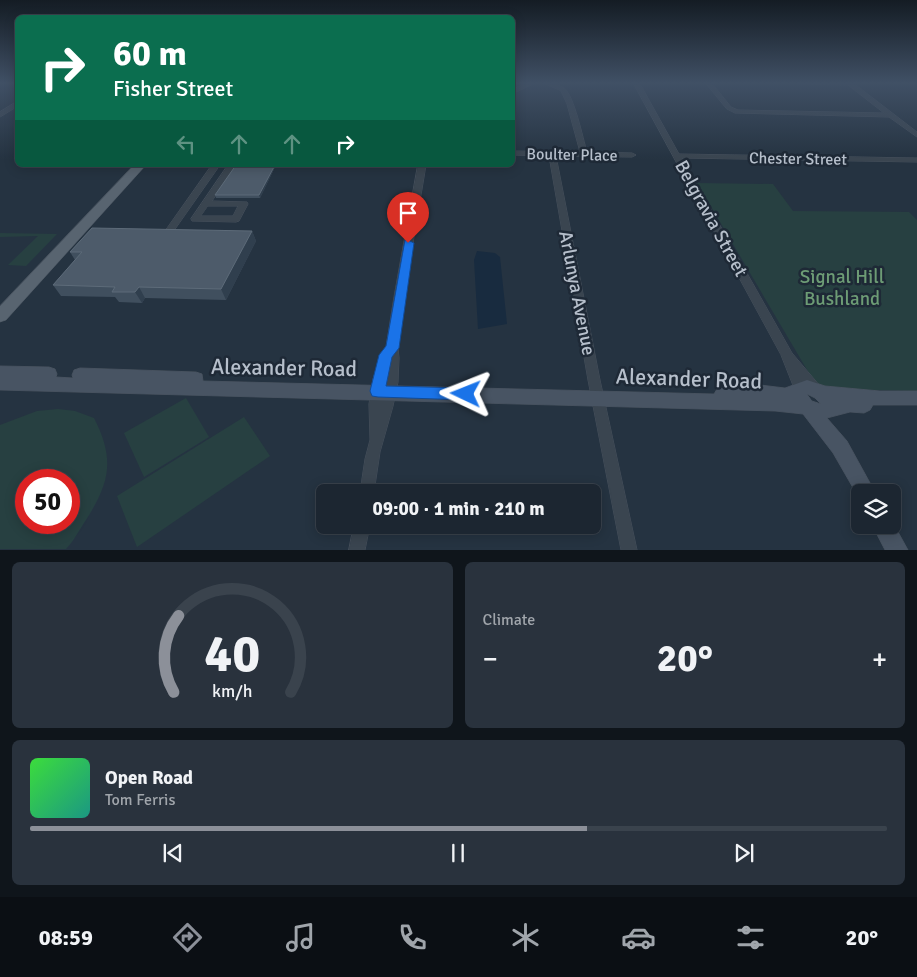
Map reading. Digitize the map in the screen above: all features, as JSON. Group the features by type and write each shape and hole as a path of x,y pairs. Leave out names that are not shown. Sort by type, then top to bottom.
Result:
{"main road":[{"path":"0,301 129,167"},
{"path":"0,316 138,167"},
{"name":"Alexander Road","path":"0,373 597,394 775,403 808,408"},
{"name":"Alexander Road","path":"0,384 384,388"},
{"name":"Alexander Road","path":"597,394 722,394 760,391 779,395 816,397 917,398"},
{"name":"Belgravia Street","path":"840,447 798,397 816,397 861,484"},
{"name":"Alexander Road","path":"816,397 850,404 888,408 917,406"},
{"path":"888,534 897,550"}],"street":[{"path":"0,115 12,108"},
{"path":"571,108 584,154"},
{"name":"Belgravia Street","path":"650,108 671,147 679,156 682,166 787,355 816,397"},
{"path":"729,108 737,112 889,114"},
{"path":"881,108 917,135"},
{"name":"Boulter Place","path":"515,153 632,155"},
{"name":"Arlunya Avenue","path":"552,154 597,394 629,550"},
{"name":"Chester Street","path":"679,156 917,160"},
{"path":"170,230 215,167"},
{"path":"206,203 244,204 236,219 195,219 231,167"},
{"path":"368,484 376,440 383,424 384,388 394,355 392,348 399,297 422,167"},
{"path":"357,550 360,534"}],"green space":[{"name":"Signal Hill Bushland","path":"697,183 773,184 793,211 909,212 917,220 917,391 827,389 813,380"},
{"path":"0,233 57,234 26,266 8,265 38,236 0,237"},
{"path":"186,398 209,437 144,477 124,433"},
{"path":"58,409 75,411 94,418 105,446 107,470 100,494 80,529 80,469 15,469 15,534 77,534 66,549 0,549 0,425 37,411"},
{"path":"244,417 270,456 137,547 117,496"}],"water":[{"path":"477,251 495,253 500,257 507,324 478,329 474,260"}],"building":[{"path":"235,167 274,167 259,195 215,195"},
{"path":"92,228 252,231 221,289 139,287 135,292 112,292 115,287 53,285 82,252 70,252"}],"route":[{"path":"408,243 392,348 386,355 378,391 466,394"}]}
